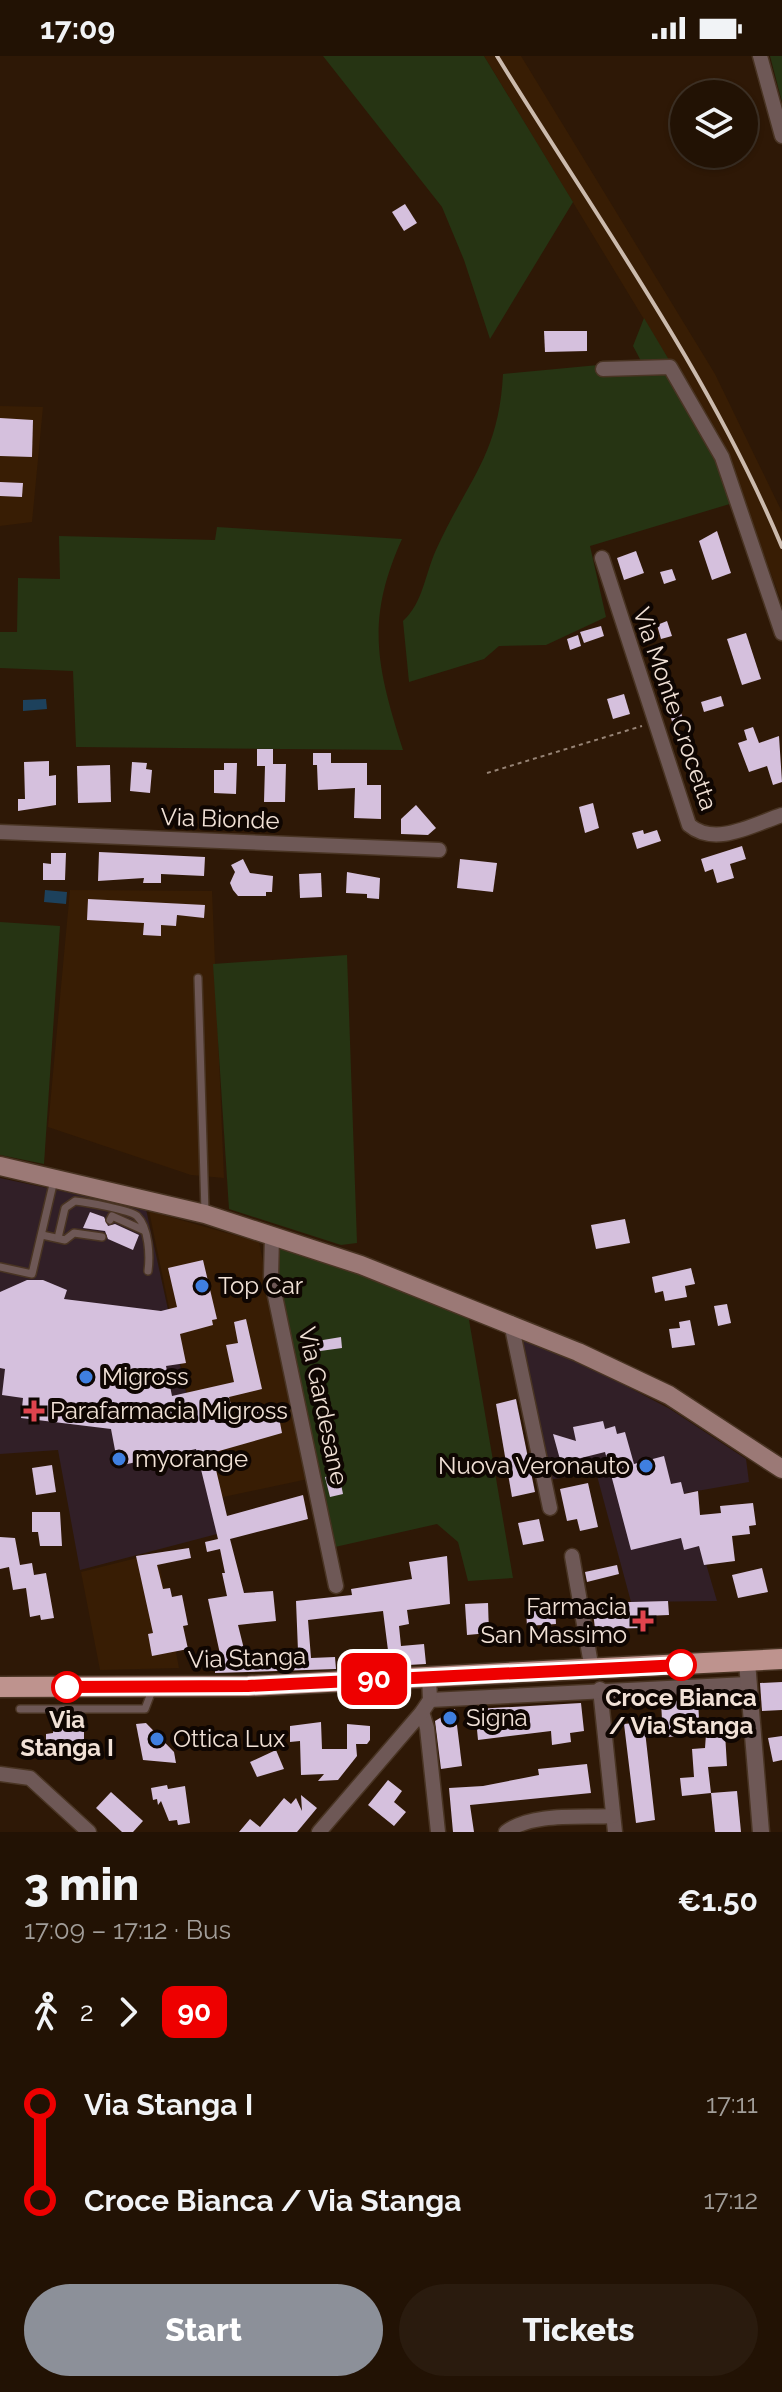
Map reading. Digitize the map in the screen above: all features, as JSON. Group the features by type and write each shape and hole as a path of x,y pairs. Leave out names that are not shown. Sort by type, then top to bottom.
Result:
{"main road":[{"path":"0,1166 205,1214 361,1265 511,1323 669,1395 782,1469"},
{"name":"Via Stanga","path":"0,1687 248,1686 429,1676 596,1679 747,1662 782,1662"}],"street":[{"path":"760,56 782,136"},
{"path":"603,369 670,367 722,457 782,633"},
{"name":"Via Monte Crocetta","path":"602,558 689,825 701,835 715,837 782,815"},
{"name":"Via Bionde","path":"0,832 439,850"},
{"name":"Via Gardesane","path":"272,1236 271,1277 336,1586"},
{"path":"511,1323 550,1508"},
{"path":"572,1556 596,1679 615,1832"},
{"path":"747,1662 761,1832"},
{"path":"429,1676 427,1728 438,1832"},
{"name":"Via Stanga","path":"426,1706 596,1679 747,1684"},
{"path":"319,1832 426,1706"},
{"path":"0,1774 30,1778 89,1832"},
{"path":"506,1832 513,1827 541,1821 613,1816"}],"lane":[{"path":"198,978 205,1214"},
{"path":"0,1267 32,1274 55,1177"},
{"path":"58,1238 65,1208 75,1201 132,1214 137,1216 150,1254 148,1271"},
{"path":"110,1220 112,1216 143,1230"},
{"path":"42,1235 65,1240 74,1233 102,1237"},
{"path":"20,1709 145,1709 154,1686"}],"path":[{"path":"487,773 655,722"}],"shaded area":[{"path":"484,56 521,56 715,374 782,512 782,603 743,500 687,390"},
{"path":"0,406 43,407 32,522 0,526"},
{"path":"70,890 212,891 224,1178 191,1175 48,1127"},
{"path":"0,1178 146,1209 217,1534 80,1570 58,1450 0,1454"},
{"path":"149,1211 259,1242 308,1479 209,1500"},
{"name":"Nuova Veronauto","path":"518,1337 582,1363 670,1409 746,1459 749,1482 685,1493 717,1601 631,1602 596,1472 549,1480"},
{"path":"157,1553 179,1668 100,1670 81,1572"}],"green space":[{"path":"323,56 484,56 573,202 490,339 464,260 442,207"},
{"path":"770,56 782,56 782,102"},
{"path":"644,318 687,390 743,500 590,546 606,617 546,645 499,646 484,659 409,682 403,621 415,606 436,550 488,448 500,402 503,374 641,361 633,346"},
{"path":"217,527 402,539 383,595 379,644 387,694 403,750 76,747 73,671 0,668 0,632 17,632 18,578 60,579 59,536 215,540"},
{"path":"0,922 60,926 44,1164 0,1155"},
{"path":"347,955 357,1243 341,1245 229,1209 213,964"},
{"path":"268,1244 304,1253 468,1314 513,1578 468,1581 458,1542 437,1524 335,1547"}],"water":[{"path":"46,699 47,709 23,711 23,700"},
{"path":"45,890 67,892 66,904 44,902"}],"building":[{"path":"405,204 417,223 404,231 392,212"},
{"path":"544,331 587,331 587,351 545,352"},
{"path":"0,418 33,420 32,457 0,456"},
{"path":"0,482 23,483 22,497 0,496"},
{"path":"717,531 731,573 712,580 699,541"},
{"path":"636,551 644,573 624,580 617,558"},
{"path":"672,569 676,580 664,584 660,572"},
{"path":"667,621 672,636 661,639 657,625"},
{"path":"601,626 604,636 584,643 580,632"},
{"path":"746,633 761,679 742,685 727,639"},
{"path":"578,635 581,646 570,650 567,639"},
{"path":"624,694 630,714 613,719 607,699"},
{"path":"721,696 724,706 704,712 701,702"},
{"path":"678,705 684,721 673,725 668,708"},
{"path":"753,727 759,743 779,736 782,782 773,785 767,766 749,772 738,743 747,740 744,730"},
{"path":"257,749 273,749 273,764 286,764 285,802 264,802 265,766 257,766"},
{"path":"313,753 331,753 331,763 367,763 367,785 381,785 381,819 354,818 355,788 318,790"},
{"path":"49,761 49,776 56,775 56,805 18,811 18,799 25,799 24,762"},
{"path":"132,762 147,763 146,769 152,770 150,793 130,791"},
{"path":"224,763 237,763 236,794 214,793 214,770 224,770"},
{"path":"110,765 111,802 78,803 77,766"},
{"path":"593,803 599,828 585,833 579,807"},
{"path":"416,805 436,828 428,835 401,834 401,819"},
{"path":"643,830 644,834 657,830 661,841 637,849 632,833"},
{"path":"742,846 746,859 730,864 734,878 717,883 713,869 705,872 701,859"},
{"path":"99,852 205,857 204,876 161,874 161,883 143,883 144,878 98,881"},
{"path":"51,853 66,853 65,880 43,880 43,863 51,864"},
{"path":"243,859 250,873 273,876 272,892 266,892 266,896 238,896 230,883 235,872 231,865"},
{"path":"460,859 497,863 493,892 457,888"},
{"path":"347,872 380,878 379,899 367,898 367,894 346,893"},
{"path":"321,873 322,897 300,898 299,874"},
{"path":"88,899 205,905 204,918 177,915 176,926 161,925 161,936 143,935 144,923 87,920"},
{"path":"90,1212 104,1217 108,1226 115,1224 139,1235 133,1250 108,1239 105,1231 83,1228"},
{"path":"625,1219 630,1243 596,1249 591,1225"},
{"path":"203,1260 217,1319 212,1320 213,1325 180,1334 186,1363 166,1366 172,1396 234,1382 226,1345 238,1343 234,1322 246,1319 262,1389 229,1397 234,1417 277,1407 282,1433 212,1453 227,1516 303,1495 308,1519 230,1539 244,1593 273,1591 276,1621 238,1625 245,1653 298,1651 296,1601 352,1595 351,1589 412,1579 409,1562 447,1556 450,1604 407,1610 409,1624 399,1626 401,1646 424,1644 426,1664 390,1666 383,1611 308,1620 311,1658 335,1657 336,1669 215,1673 215,1664 222,1663 208,1599 227,1596 220,1549 207,1552 205,1542 218,1539 196,1449 118,1466 111,1429 21,1418 23,1398 2,1395 5,1369 0,1368 0,1292 27,1280 43,1280 67,1290 64,1299 161,1311 177,1307 168,1268"},
{"path":"691,1268 695,1284 685,1286 687,1297 665,1301 663,1291 655,1293 652,1277"},
{"path":"727,1304 731,1323 718,1326 714,1306"},
{"path":"690,1320 695,1345 672,1348 669,1329 680,1328 679,1322"},
{"path":"341,1337 342,1348 313,1352 311,1342"},
{"path":"516,1399 535,1492 512,1497 496,1404"},
{"path":"603,1421 605,1429 615,1426 617,1434 625,1432 634,1464 664,1456 671,1484 681,1482 684,1494 698,1491 700,1515 721,1513 720,1506 753,1503 756,1525 749,1526 750,1534 732,1536 735,1561 704,1565 699,1546 684,1550 681,1538 631,1550 605,1452 561,1463 553,1434 576,1441 573,1427"},
{"path":"52,1465 56,1492 36,1495 32,1468"},
{"path":"339,1474 343,1494 330,1497 325,1477"},
{"path":"588,1483 598,1527 580,1531 577,1519 567,1521 560,1489"},
{"path":"32,1512 60,1512 62,1546 40,1546 38,1532 32,1532"},
{"path":"539,1519 544,1541 523,1545 518,1523"},
{"path":"0,1537 15,1538 20,1565 32,1563 34,1575 46,1573 54,1618 41,1620 40,1615 30,1617 26,1588 13,1590 9,1567 0,1569"},
{"path":"189,1548 191,1558 157,1565 163,1589 170,1588 172,1597 182,1595 188,1625 183,1626 188,1649 152,1656 148,1634 153,1633 136,1556"},
{"path":"617,1565 619,1574 587,1582 585,1572"},
{"path":"762,1568 768,1592 738,1598 732,1575"},
{"path":"668,1601 669,1615 644,1616 644,1628 595,1629 592,1603"},
{"path":"488,1603 489,1633 467,1635 465,1604"},
{"path":"555,1608 556,1624 527,1626 526,1609"},
{"path":"782,1682 782,1710 762,1711 760,1683"},
{"path":"698,1700 699,1719 680,1720 681,1736 667,1737 666,1730 645,1731 655,1820 636,1823 624,1724 662,1720 661,1701"},
{"path":"581,1703 584,1731 570,1733 571,1742 552,1745 551,1731 478,1740 475,1709"},
{"path":"455,1709 462,1766 441,1769 435,1721"},
{"path":"321,1722 322,1749 347,1749 347,1724 370,1726 370,1740 367,1744 356,1744 357,1756 338,1780 318,1781 324,1774 301,1775 300,1741 290,1742 290,1726"},
{"path":"146,1723 174,1752 176,1763 143,1760 136,1724"},
{"path":"53,1724 84,1729 84,1757 59,1757 59,1751 46,1752 46,1734 53,1733"},
{"path":"725,1733 727,1766 708,1767 711,1793 682,1796 680,1778 694,1777 692,1749 705,1748 706,1734"},
{"path":"782,1736 782,1760 773,1762 768,1738"},
{"path":"276,1750 284,1769 257,1777 250,1762"},
{"path":"587,1764 591,1793 470,1805 474,1832 453,1832 449,1788 483,1786 539,1775 538,1769"},
{"path":"388,1780 402,1791 394,1802 406,1812 394,1826 368,1805"},
{"path":"167,1785 168,1789 185,1786 190,1823 178,1825 177,1820 169,1821 161,1801 158,1805 157,1799 153,1800 151,1788"},
{"path":"737,1791 741,1832 715,1832 711,1793"},
{"path":"111,1792 143,1821 133,1832 122,1832 96,1808"},
{"path":"301,1795 317,1808 297,1832 239,1832 250,1819 260,1827 284,1798 291,1804 296,1798 302,1811"}],"railway":[{"path":"497,56 686,357 753,482 782,547"}],"bus line":[{"name":"90","path":"67,1687 248,1686 681,1665"}],"place":[{"name":"Top Car","path":"202,1286"},
{"name":"Migross","path":"86,1377"},
{"name":"Parafarmacia Migross","path":"34,1411"},
{"name":"myorange","path":"119,1459"},
{"name":"Nuova Veronauto","path":"646,1466"},
{"name":"Farmacia San Massimo","path":"643,1621"},
{"name":"Croce Bianca / Via Stanga","path":"681,1665"},
{"name":"Via Stanga I","path":"67,1687"},
{"name":"Signa","path":"450,1718"},
{"name":"Ottica Lux","path":"157,1739"}]}
